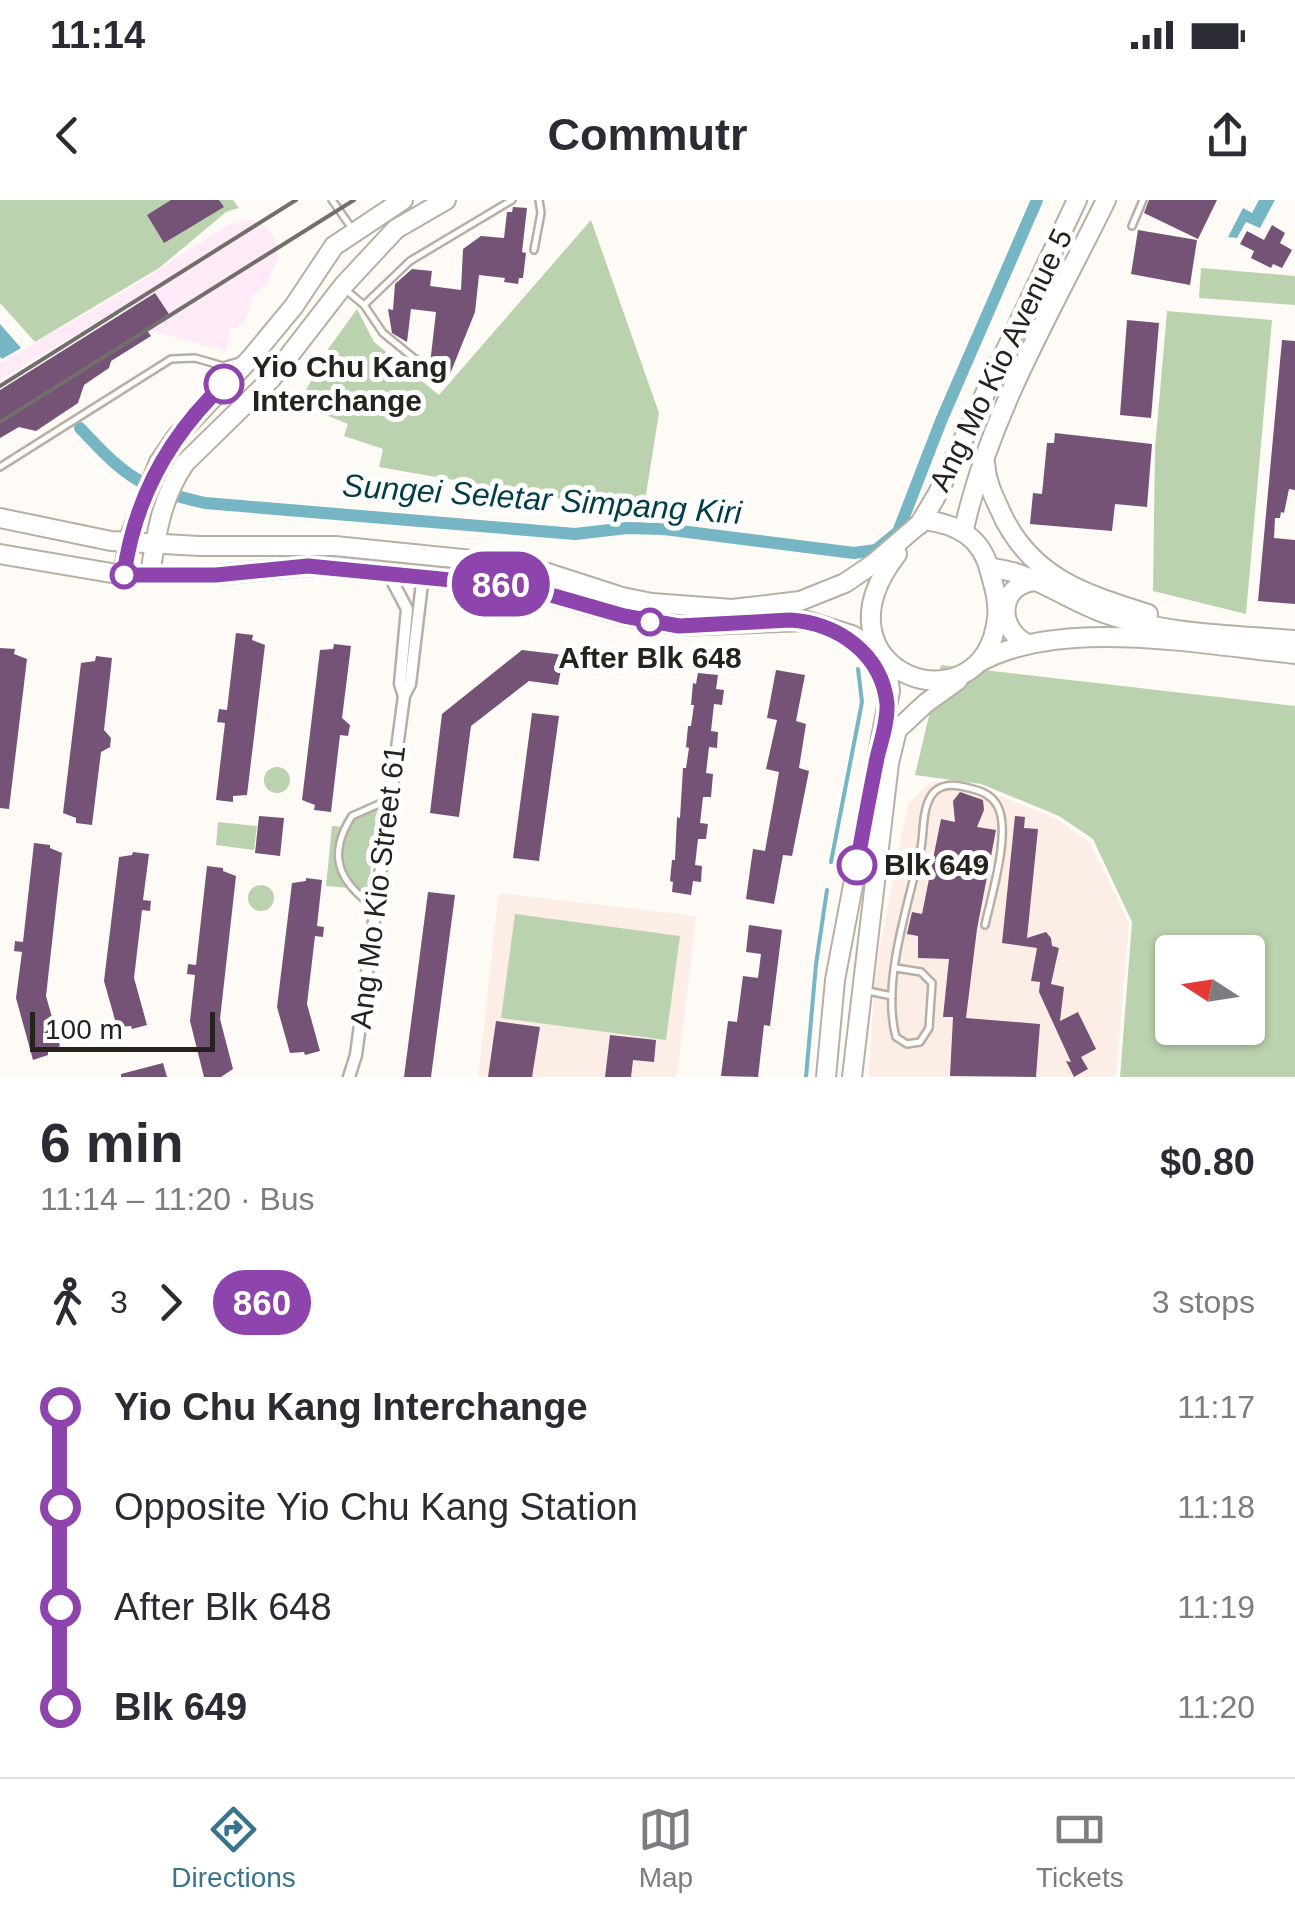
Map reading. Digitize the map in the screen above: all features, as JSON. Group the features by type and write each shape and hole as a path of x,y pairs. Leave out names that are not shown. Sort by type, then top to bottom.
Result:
{"main road":[{"path":"124,575 128,542 159,462 211,397 251,358 294,306 334,246 403,200"},
{"path":"150,575 158,522 184,463 271,379 343,286 396,229 446,200"},
{"name":"Ang Mo Kio Avenue 5","path":"924,520 1077,200"},
{"name":"Ang Mo Kio Avenue 5","path":"964,530 984,456 1011,389 1106,200"},
{"path":"984,456 986,478 1010,535 1042,570 1091,596 1210,633"},
{"path":"0,518 128,542 335,546 523,565 637,600 732,608 800,601 845,583 924,520"},
{"path":"0,554 124,575 216,575 308,566 388,572 523,587 624,616 679,626 807,621 868,644 905,674 924,681 963,676 983,654 998,614 989,568 978,546 964,530 924,520"},
{"path":"852,1077 872,828 890,691 886,661 871,628 874,590 924,520"},
{"path":"989,568 1013,572 1105,614 1210,633 1295,640"},
{"path":"1028,644 1010,633 1005,618 1014,588 1034,581"},
{"path":"836,631 857,623 865,604 860,589 845,583"},
{"path":"836,631 866,654 877,669 888,706"},
{"path":"826,1077 836,980 872,828 898,730 917,710 1002,650 1028,644 1093,636 1295,654"}],"street":[{"name":"Ang Mo Kio Street 61","path":"388,572 407,609 400,684 404,696"},
{"name":"Ang Mo Kio Street 61","path":"348,1077 356,1054 388,800 404,696 410,684 423,576"}],"lane":[{"path":"332,200 354,232"},
{"path":"364,305 410,261 512,200"},
{"path":"534,250 541,214 539,200"},
{"path":"1132,226 1143,200"},
{"path":"343,286 364,305 382,334 442,381"},
{"path":"0,467 172,359 195,358 223,366 251,358 269,362 294,350"},
{"path":"896,968 921,972 932,983 929,1028 920,1042 907,1044 896,1036 892,996 896,968 922,842 926,808 939,787 959,785 981,791 998,806 1003,824 986,925"},
{"path":"374,907 350,888 337,858 339,843 352,816 388,800"},
{"path":"860,989 892,996"}],"shaded area":[{"path":"252,220 266,226 278,245 278,257 266,285 253,295 245,324 240,322 238,328 231,328 226,351 152,331 132,301 0,380 0,363 228,225"},
{"path":"932,781 981,788 1057,819 1090,843 1129,923 1116,1077 869,1077 875,972 908,804"},
{"path":"499,893 696,916 677,1077 478,1077"}],"green space":[{"path":"0,200 233,200 239,208 226,212 159,268 35,342 0,303"},
{"path":"591,220 659,413 643,513 379,467 383,449 344,436 348,424 321,413 326,397 305,392 326,352 357,309 374,342 439,395"},
{"path":"1201,268 1295,276 1295,305 1199,298"},
{"path":"1167,311 1272,320 1246,614 1153,591 1155,449"},
{"path":"941,665 1295,706 1295,1077 1120,1077 1132,922 1093,839 1059,816 981,784 915,775"},
{"path":"277,767 286,771 290,780 286,789 277,793 268,789 264,780 268,771"},
{"path":"378,802 367,902 350,888 326,886 332,826 345,827 352,816"},
{"path":"218,822 257,826 254,850 216,845"},
{"path":"261,885 270,889 274,898 270,907 261,911 252,907 248,898 252,889"},
{"path":"515,914 680,936 666,1040 501,1018"}],"water":[{"path":"1259,200 1275,200 1260,228 1246,222 1237,238 1228,237 1243,208 1252,213"},
{"path":"0,324 21,348 2,359 0,357"}],"building":[{"path":"171,200 219,200 224,207 164,243 147,215"},
{"path":"1149,200 1217,200 1198,239 1144,213"},
{"path":"513,207 527,208 523,278 519,278 518,284 479,275 475,312 448,379 430,364 436,312 411,309 407,342 392,333 388,309 393,310 395,284 412,269 432,271 430,286 461,290 463,249 481,236 504,238 507,212 512,212"},
{"path":"1272,225 1285,233 1280,243 1292,250 1282,268 1273,264 1271,268 1251,258 1254,251 1240,244 1247,231 1264,240"},
{"path":"1138,230 1197,240 1190,285 1131,274"},
{"path":"155,293 169,314 146,329 151,336 111,361 109,368 84,385 78,403 36,431 19,427 0,438 0,390"},
{"path":"1127,320 1159,323 1151,418 1120,415"},
{"path":"1282,340 1295,341 1295,490 1289,489 1284,513 1275,518 1274,538 1295,540 1295,604 1258,601"},
{"path":"1055,433 1152,444 1147,507 1115,504 1112,531 1030,524 1033,493 1042,494 1047,443 1054,443"},
{"path":"236,633 253,635 252,640 265,645 247,795 233,796 233,802 216,800 225,723 217,722 219,709 227,710"},
{"path":"334,644 351,646 342,718 350,725 348,736 340,735 331,812 314,810 315,805 302,800 320,650 333,649"},
{"path":"0,648 15,649 14,654 27,659 9,809 0,808"},
{"path":"522,650 564,655 558,685 529,681 471,726 459,817 430,813 442,714"},
{"path":"96,656 112,658 104,730 111,738 110,747 101,752 92,825 76,823 76,818 63,813 81,663 95,661"},
{"path":"776,670 805,675 796,721 806,724 799,768 809,771 792,856 783,855 774,904 746,899 753,849 765,851 779,772 766,769 777,720 767,718"},
{"path":"698,673 718,675 716,689 724,690 722,705 714,704 711,731 718,732 717,748 709,747 706,773 713,774 711,797 703,797 700,823 708,824 706,839 698,839 695,865 702,866 701,882 693,881 691,895 672,892 670,881 683,768 689,748 688,726 694,705 693,683 696,684"},
{"path":"532,713 559,716 539,861 513,858"},
{"path":"960,792 983,800 984,810 977,827 996,830 977,929 966,1018 1040,1024 1036,1077 950,1076 953,1017 943,1017 949,959 918,958 918,936 907,934 912,912 922,914 941,819 955,822 953,801"},
{"path":"259,816 284,818 280,856 255,853"},
{"path":"1015,816 1025,817 1024,828 1038,829 1027,938 1046,932 1052,946 1059,948 1051,984 1064,987 1060,1021 1078,1012 1096,1049 1081,1057 1088,1069 1074,1077 1039,992 1040,982 1031,981 1037,948 1002,943"},
{"path":"34,843 50,845 62,853 46,996 60,1046 33,1060 16,998 22,952 14,951 15,941 23,942"},
{"path":"133,852 149,854 143,900 151,901 150,911 142,910 134,978 147,1025 132,1029 117,1027 104,981 119,857"},
{"path":"207,866 223,868 236,876 220,1019 233,1069 221,1077 204,1077 190,1021 195,975 187,974 188,964 196,965"},
{"path":"306,878 322,880 317,926 324,927 323,937 315,936 307,1004 320,1051 305,1055 290,1053 277,1007 292,883"},
{"path":"428,892 455,895 431,1077 404,1077"},
{"path":"749,925 782,930 770,1026 764,1025 758,1077 721,1076 728,1021 737,1022 743,976 758,978 761,954 746,952"},
{"path":"496,1021 540,1027 532,1077 488,1077"},
{"path":"610,1035 656,1040 654,1062 633,1060 631,1077 605,1077"},
{"path":"163,1063 167,1077 121,1077 121,1074"}],"waterway":[{"name":"Sungei Seletar Simpang Kiri","path":"80,428 109,458 148,486 205,503 575,534 627,528 664,529 854,553 876,550 898,532 941,421 1037,200"},
{"name":"Sungei Seletar Simpang Kiri","path":"802,545 809,550"},
{"path":"831,862 862,702 858,669"},
{"path":"806,1077 827,890"}],"railway":[{"path":"0,386 296,200"},
{"path":"0,422 354,200"}],"bus line":[{"name":"860","path":"224,384 159,462 128,542 124,575 216,575 308,566 523,587 624,616 679,626 790,620 836,631 866,654 877,669 888,706 857,865"}],"place":[{"name":"Yio Chu Kang Interchange","path":"224,384"},
{"name":"After Blk 648","path":"650,622"},
{"name":"Blk 649","path":"857,865"}]}
